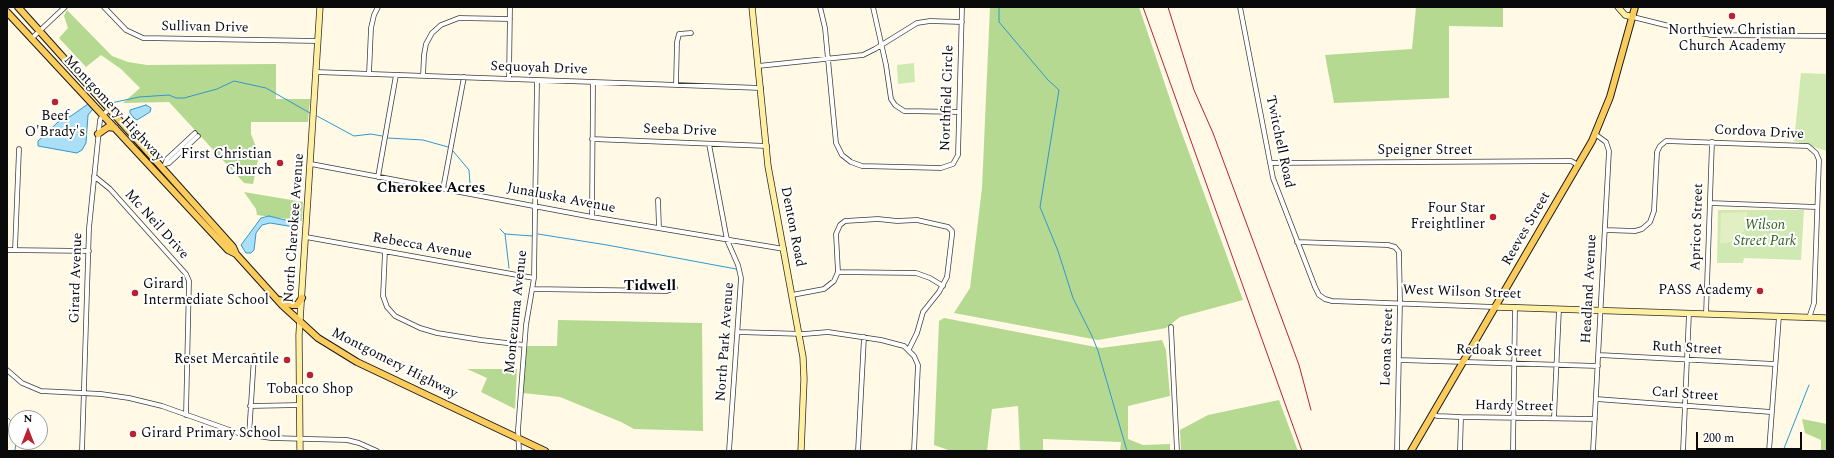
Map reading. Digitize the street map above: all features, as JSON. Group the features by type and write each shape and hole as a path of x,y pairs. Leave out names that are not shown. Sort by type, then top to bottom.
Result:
{"main road":[{"name":"Montgomery Highway","path":"18,7 109,109 163,165 233,246 236,254"},
{"name":"Reeves Street","path":"1411,451 1595,134 1610,97 1635,7"},
{"name":"Montgomery Highway","path":"7,12 228,250 236,254 300,323 321,340 345,355 545,451"},
{"path":"98,134 108,127 115,128"},
{"path":"277,299 292,305 297,305 302,298"}],"street":[{"path":"31,39 65,7"},
{"name":"Sullivan Drive","path":"104,7 126,30 133,35 143,38 318,41"},
{"name":"North Cherokee Avenue","path":"300,451 300,323 320,7"},
{"path":"369,74 371,28 378,7"},
{"path":"509,79 510,7"},
{"name":"Denton Road","path":"752,7 770,178 800,334 804,379 801,451"},
{"name":"Northfield Circle","path":"820,7 825,28 836,143 842,155 854,164 874,167 941,168 949,167 958,155 962,7"},
{"path":"873,7 891,99 897,108 904,111 959,112"},
{"name":"Twitchell Road","path":"1240,7 1275,183 1315,287 1322,298"},
{"path":"1618,7 1625,15 1711,35 1827,36"},
{"path":"423,76 426,44 432,33 441,25 459,18 510,19"},
{"path":"758,66 863,55 917,23 937,21 962,22"},
{"path":"676,85 677,42 679,34 691,33"},
{"name":"Sequoyah Drive","path":"316,72 761,88"},
{"path":"378,177 396,75"},
{"path":"444,189 464,77"},
{"name":"Montezuma Avenue","path":"519,451 518,438 524,345 534,278 537,80"},
{"path":"592,217 593,82"},
{"path":"103,115 109,109"},
{"name":"Girard Avenue","path":"82,451 89,251 98,134 103,115"},
{"path":"156,172 167,159 196,134"},
{"name":"Headland Avenue","path":"1593,451 1609,149 1606,142 1595,134"},
{"name":"Seeba Drive","path":"592,139 767,146"},
{"name":"Cordova Drive","path":"1605,230 1635,231 1642,229 1650,222 1654,211 1656,155 1662,144 1672,140 1803,145 1810,147 1816,153 1818,160 1814,303 1809,318"},
{"name":"Apricot Street","path":"1706,314 1712,142"},
{"name":"North Park Avenue","path":"709,144 727,240 738,265 741,278 729,451"},
{"path":"15,250 19,149"},
{"name":"Speigner Street","path":"1270,163 1557,161 1571,162 1578,165"},
{"name":"Junaluska Avenue","path":"311,164 535,205 592,217 784,249"},
{"name":"Mc Neil Drive","path":"94,176 110,189 186,274 189,281 186,415"},
{"path":"658,200 658,228"},
{"path":"1710,203 1816,207"},
{"path":"792,294 824,289 831,284 838,272 836,237 837,231 842,223 849,221 878,219 897,221 926,221 943,225 952,231 948,273 943,286 923,312 917,333 909,349"},
{"name":"Rebecca Avenue","path":"306,237 534,278"},
{"name":"Leona Street","path":"1297,242 1388,245 1395,247 1401,257 1398,451"},
{"path":"7,250 89,251"},
{"path":"385,251 383,296 387,307 395,316 420,328 437,333 524,345"},
{"path":"838,272 916,273 930,278 943,286"},
{"path":"532,289 668,291 675,288"},
{"name":"West Wilson Street","path":"1322,298 1332,301 1400,302 1601,311 1827,318"},
{"path":"1513,451 1515,307"},
{"path":"1554,418 1559,309"},
{"path":"1683,451 1689,313"},
{"path":"1769,451 1774,364 1779,316"},
{"path":"1171,327 1178,451"},
{"path":"738,332 800,334 828,332 901,344 909,349 918,365 914,451"},
{"path":"858,451 864,337"},
{"name":"Ruth Street","path":"1599,355 1774,364"},
{"path":"249,436 254,356"},
{"name":"Redoak Street","path":"1399,360 1598,366"},
{"path":"7,370 16,379 37,390 135,399 186,415 220,428 249,436 347,440 359,443 377,451"},
{"name":"Carl Street","path":"1596,399 1771,412"},
{"path":"250,406 300,405"},
{"name":"Hardy Street","path":"1433,414 1436,416 1461,417 1595,419"},
{"path":"1460,451 1461,417"}],"green space":[{"path":"990,7 1139,7 1176,117 1243,300 1180,317 1166,328 1098,340 954,313 970,288 982,188"},
{"path":"1416,7 1503,7 1503,27 1449,26 1449,98 1334,103 1325,55 1412,49"},
{"path":"67,10 112,56 128,62 147,65 276,64 276,99 310,99 308,122 251,122 251,134 259,155 253,184 244,183 169,102 123,103 140,88 121,69 101,55 86,67 59,38 68,28 64,16"},
{"path":"914,63 915,82 898,84 897,65"},
{"path":"1801,73 1827,74 1827,151 1794,141"},
{"path":"244,192 303,202 302,221 257,215 256,209"},
{"name":"Wilson Street Park","path":"1718,210 1804,210 1801,260 1744,258 1743,263 1717,263"},
{"path":"1747,212 1745,229 1737,240 1727,243 1720,243 1721,213"},
{"path":"944,318 1101,348 1162,340 1166,350 1170,396 1128,406 1128,439 1143,445 1170,444 1170,451 1120,451 1121,442 1043,439 1043,451 1020,451 1018,406 992,409 987,451 951,451 934,445 939,321"},
{"path":"558,320 702,323 703,431 634,429 621,422 560,397 523,393 526,346 557,346"},
{"path":"467,369 517,369 515,409 481,392 487,378"},
{"path":"1279,400 1298,451 1181,451 1180,430 1208,415"},
{"path":"1802,419 1827,424 1827,451 1821,451 1821,440 1805,433"}],"water":[{"path":"88,104 93,109 88,115 86,143 82,150 77,153 38,146 38,141 58,122 71,116"},
{"path":"146,105 151,108 150,112 137,120 130,113 130,110"},
{"path":"269,216 297,223 297,225 294,227 270,223 262,225 256,233 254,250 251,253 246,253 241,245 261,218"}],"waterway":[{"path":"999,7 999,22 1048,80 1059,90 1040,207 1058,251 1073,298 1098,351 1127,451"},
{"path":"111,103 139,97 169,95 176,98 184,98 217,89 234,81 266,88 310,113"},
{"path":"317,116 354,136 371,134 382,136"},
{"path":"388,138 423,140 448,147"},
{"path":"453,151 469,170 470,184 473,191"},
{"path":"500,229 505,234 532,236"},
{"path":"505,234 509,268"},
{"path":"538,234 736,269"},
{"path":"1783,451 1809,385"}],"railway":[{"path":"1143,7 1302,451"},
{"path":"1168,7 1194,90 1213,133 1299,365 1311,410"}],"place":[{"name":"Northview Christian Church Academy","path":"1732,16"},
{"name":"Beef O'Brady's","path":"55,102"},
{"name":"First Christian Church","path":"280,163"},
{"name":"Four Star Freightliner","path":"1493,217"},
{"name":"PASS Academy","path":"1760,291"},
{"name":"Girard Intermediate School","path":"135,293"},
{"name":"Reset Mercantile","path":"287,360"},
{"name":"Tobacco Shop","path":"310,375"},
{"name":"Girard Primary School","path":"133,434"}],"district":[{"name":"Cherokee Acres","path":"431,189"},
{"name":"Tidwell","path":"650,287"}]}
